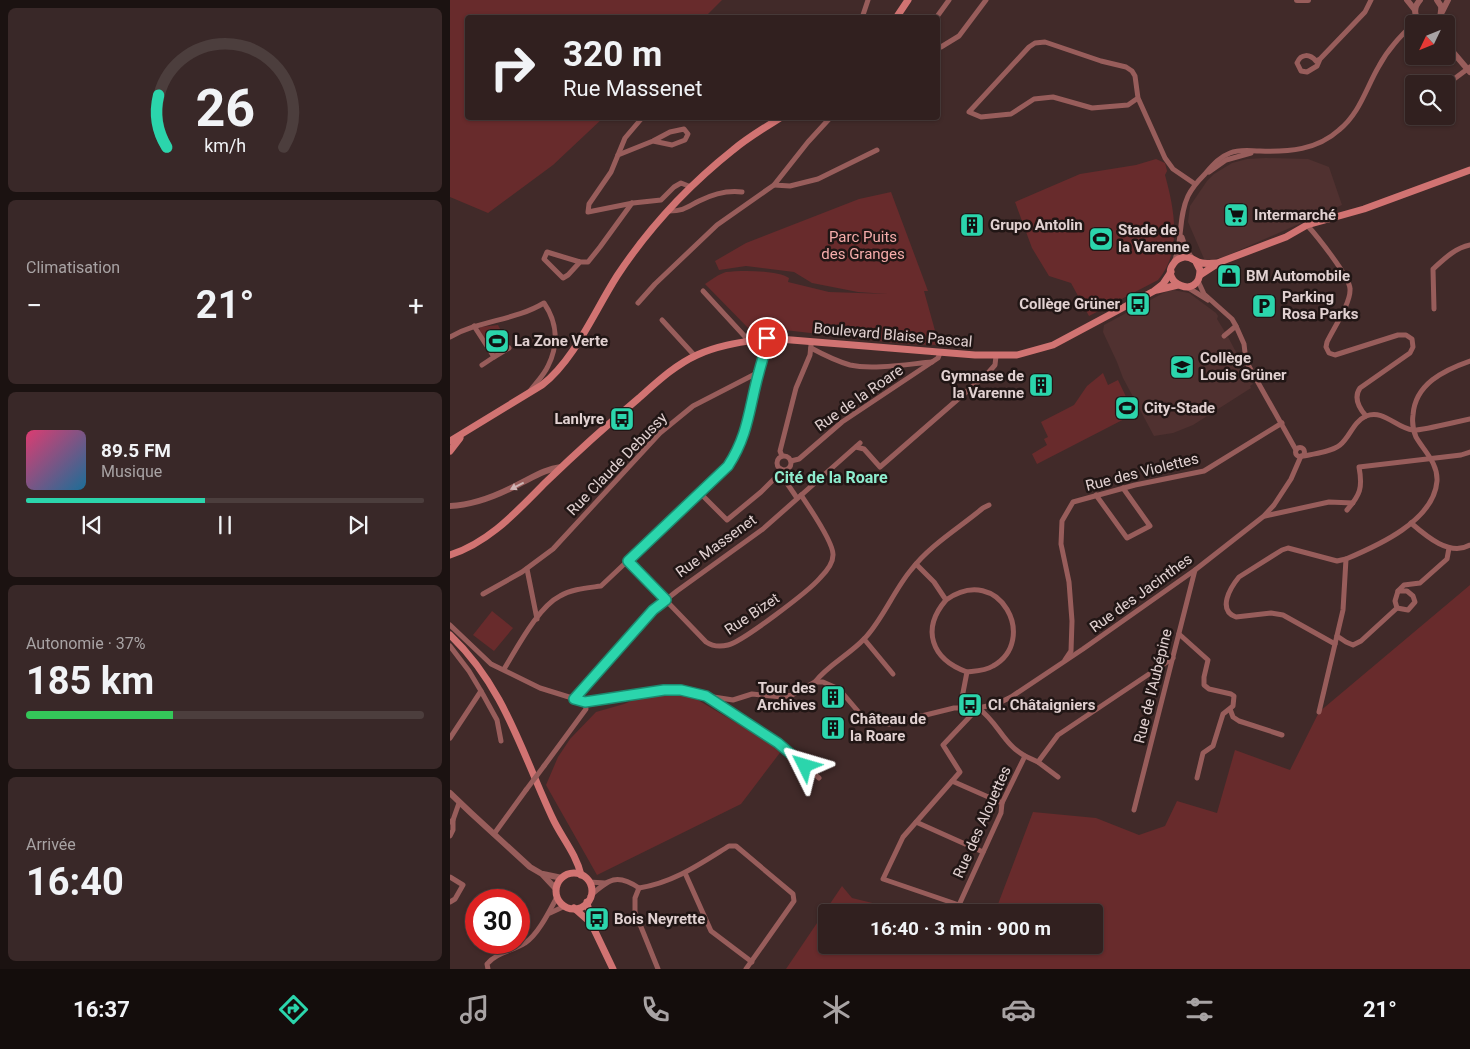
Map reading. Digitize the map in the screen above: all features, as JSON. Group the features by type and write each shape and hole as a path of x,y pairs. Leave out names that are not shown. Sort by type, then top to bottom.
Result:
{"main road":[{"path":"897,15 908,0"},
{"path":"450,442 555,375 568,359 618,275 652,230 691,187 733,150 777,120"},
{"path":"1220,262 1194,284 1187,287 1178,285 1173,279 1171,272 1174,263 1184,257 1204,264 1220,262 1286,237 1307,225 1364,209 1470,170"},
{"path":"1194,260 1200,270 1199,278"},
{"name":"Boulevard Blaise Pascal","path":"450,555 488,536 510,519 561,467 616,416 679,366 713,348 767,338 811,345 1017,356 1053,345 1154,291 1163,284 1171,272"},
{"name":"Boulevard Blaise Pascal","path":"1154,291 1178,285"},
{"path":"450,451 463,433"},
{"path":"450,631 457,642"},
{"path":"450,635 472,658 505,710 519,738 552,819 574,856 581,875"},
{"path":"574,856 573,865 556,889 557,897 565,906 574,908 582,906 589,899"},
{"path":"565,876 576,873 589,882 591,887 589,899 591,923 613,969"},
{"path":"574,908 591,923"}],"street":[{"path":"863,15 868,0"},
{"path":"938,15 949,0"},
{"path":"940,47 959,36 986,0"},
{"path":"1297,0 1308,0"},
{"path":"1320,59 1316,61 1312,56 1306,55 1302,56 1296,63 1301,71 1307,72 1317,66 1320,59 1365,12 1372,0"},
{"path":"1407,0 1416,15"},
{"path":"1415,10 1420,0"},
{"path":"1437,0 1441,6 1442,13"},
{"path":"1442,13 1448,0"},
{"path":"1174,263 1179,250 1184,206 1188,194 1202,177 1226,160 1261,151 1295,150 1309,147 1339,131 1356,112 1379,65 1393,44 1405,32"},
{"path":"1138,98 1128,105 1092,108 1053,97 1034,99 1011,114 981,116 969,112 1029,47 1035,43 1045,42 1101,61 1126,67 1135,76 1138,98 1165,158 1173,169 1195,184"},
{"path":"1455,54 1469,69 1455,79"},
{"path":"640,120 625,138 611,172 589,204 588,212 633,203 661,200 674,187 681,184 691,187"},
{"path":"638,303 655,284 717,225 775,184 828,120"},
{"path":"618,155 670,132 684,129 688,134 685,140 672,145 653,141"},
{"path":"775,184 790,186 818,179 877,150"},
{"path":"670,211 680,211 700,201 723,193 731,191 742,192"},
{"path":"580,262 563,278 544,259 547,252 580,262 588,262 633,203"},
{"path":"1307,225 1317,236 1350,288 1348,299 1327,342 1326,346 1329,353 1335,355 1398,335 1406,335 1412,339 1413,347 1410,353 1357,392 1356,398 1366,416"},
{"path":"1181,235 1186,250 1194,260"},
{"path":"1434,309 1433,269 1450,254 1465,246 1470,246"},
{"path":"1199,278 1204,294 1232,319 1244,344 1246,361 1291,440 1300,452 1319,452 1340,446 1359,421 1366,416 1376,414 1414,430 1470,419"},
{"path":"1187,287 1210,300"},
{"path":"703,291 749,341"},
{"path":"450,337 474,326 522,314 544,303 552,314 556,329 554,351 548,367 529,392"},
{"path":"662,320 695,356"},
{"path":"474,326 494,358"},
{"path":"1224,336 1236,326"},
{"path":"504,670 525,635 549,602 561,595 576,590 601,586 728,466 737,452 745,433 759,372 766,351 767,338"},
{"path":"782,456 780,451 796,388 810,355 811,345"},
{"name":"Boulevard Blaise Pascal","path":"811,345 832,359 852,365 880,366 932,362"},
{"path":"482,364 509,348"},
{"name":"Rue de la Roare","path":"700,493 727,520 761,492 780,471 787,470 790,467 791,461 799,459 842,422 938,358 940,352"},
{"name":"Rue Massenet","path":"574,699 653,610 763,529 858,445 880,467 988,372 995,365 996,356"},
{"path":"1335,644 1283,615 1271,613 1236,616 1230,614 1226,610 1225,603 1234,582 1239,577 1288,548 1337,561 1346,560 1386,540 1411,523 1424,510 1433,496 1437,480 1431,459 1414,430 1413,406 1420,393 1431,381 1444,372 1470,362"},
{"name":"Rue Claude Debussy","path":"483,594 527,569 553,549 660,433 693,406 759,372"},
{"name":"Rue des Violettes","path":"1063,663 1071,651 1072,621 1068,582 1061,544 1062,521 1073,502 1123,488 1204,471 1282,423"},
{"name":"Rue des Jacinthes","path":"815,682 823,682 839,690 862,716 873,722 889,724 960,708 978,708 997,704 1063,663 1196,570 1264,516 1292,480 1300,452"},
{"path":"1346,510 1353,503 1361,488 1358,468 1461,455 1470,452"},
{"path":"782,456 788,457 791,461"},
{"path":"780,471 777,465 782,456"},
{"path":"450,506 481,501 502,493 544,471 561,467"},
{"name":"Rue Bizet","path":"628,561 706,642 711,645 720,646 729,645 741,639 820,579 829,567 833,556 832,546 780,471"},
{"path":"1096,495 1126,538 1150,526 1123,488"},
{"path":"1264,516 1330,502 1353,503"},
{"path":"450,625 491,664 540,688 585,702 664,690 681,690 733,700 752,694 782,697 792,695 815,682 864,639 916,564 932,548 983,508 989,506"},
{"path":"1411,523 1435,541 1449,548 1464,548 1470,545"},
{"path":"1397,608 1395,601 1398,591 1404,585 1420,583 1447,558 1449,548"},
{"path":"1319,712 1343,610 1346,560"},
{"path":"916,564 934,582 946,600"},
{"path":"527,569 537,618"},
{"name":"Rue de l'Aubépine","path":"1134,810 1196,570"},
{"path":"974,588 998,597 1007,608 1014,625 1013,641 1006,655 994,666 981,671 967,672 953,667 944,660 936,649 932,635 932,622 937,610 946,600 962,590 974,588"},
{"path":"1397,608 1408,610 1414,602 1413,596 1407,591 1398,591"},
{"path":"1337,636 1353,645 1361,641 1397,608"},
{"path":"1179,634 1208,660 1204,685 1209,689 1234,696 1233,706 1223,714 1213,746 1203,753 1197,778"},
{"path":"864,639 893,674"},
{"path":"450,646 469,671 497,720 501,740"},
{"path":"1038,762 1058,735 1173,658"},
{"path":"960,708 967,672"},
{"path":"450,738 481,691"},
{"path":"706,696 778,743 819,778"},
{"path":"494,834 586,709 585,702"},
{"path":"978,708 943,745 960,772 916,822 983,852"},
{"name":"Rue des Alouettes","path":"916,822 903,836 883,879 959,905 1001,812 1002,803 1025,756 1015,750 988,715 978,708"},
{"path":"1230,710 1233,717 1239,721 1282,735"},
{"path":"1025,756 1038,762 1058,777"},
{"path":"952,781 1002,803"},
{"path":"450,793 530,867 542,874 556,889"},
{"path":"450,836 454,830 452,821 459,803"},
{"path":"589,899 605,883 614,878 639,888 658,884 685,873 729,846 736,846 793,894 794,901 746,969"},
{"path":"685,873 711,931 752,962"},
{"path":"542,874 565,876"},
{"path":"450,877 463,885 455,899 450,902"},
{"path":"589,882 605,883"},
{"path":"639,888 635,898 635,912 658,969"},
{"path":"488,969 487,964 493,957 526,942 550,913 557,897"},
{"path":"550,913 565,906"}],"shaded area":[{"path":"1247,159 1308,159 1329,167 1342,205 1224,257 1205,261 1188,222 1190,206 1214,174 1232,163"},
{"name":"Collège Louis Grüner","path":"1173,290 1189,293 1216,313 1217,319 1225,332 1223,334 1226,338 1228,337 1253,384 1250,386 1251,388 1193,425 1173,433 1154,436 1123,378 1103,332 1104,325 1167,291"}],"green space":[{"path":"450,0 722,0 707,15 465,15 465,120 601,120 553,165 488,213 450,197"},
{"name":"Stade de la Varenne","path":"1156,159 1165,163 1167,171 1165,175 1173,215 1174,243 1166,269 1158,280 1089,316 1071,283 1049,276 1032,248 1015,202 1080,174 1136,165"},
{"name":"Parc Puits des Granges","path":"891,192 928,291 924,291 939,345 905,344 776,329 754,334 705,284 726,272 759,271 783,275 789,278 788,282 829,292 888,294 858,292 812,283 794,272 746,266 719,270 715,261 746,243 859,199"},
{"name":"La Zone Verte","path":"498,325 509,346 493,355 479,329 481,327"},
{"path":"1103,373 1108,385 1118,380 1136,413 1037,464 1032,454 1047,445 1044,439 1048,437 1041,422 1074,405 1087,386"},
{"path":"1470,585 1470,969 786,969 818,922 818,954 1103,954 1103,904 998,904 1033,812 1096,818 1139,835 1165,826 1177,801 1217,813 1235,750 1290,770 1319,712"},
{"path":"492,611 513,628 494,651 473,635"},
{"path":"660,689 693,697 768,742 783,745 782,750 741,804 597,875 546,785 558,757 570,739 596,712 624,704"},
{"path":"842,886 852,898 876,904 830,904"}],"place":[{"name":"Intermarché","path":"1236,215"},
{"name":"Grupo Antolin","path":"972,225"},
{"name":"Stade de la Varenne","path":"1101,239"},
{"name":"BM Automobile","path":"1229,276"},
{"name":"Collège Grüner","path":"1138,304"},
{"name":"Parking Rosa Parks","path":"1264,306"},
{"name":"La Zone Verte","path":"497,341"},
{"name":"Collège Louis Grüner","path":"1182,367"},
{"name":"Gymnase de la Varenne","path":"1041,385"},
{"name":"City-Stade","path":"1127,408"},
{"name":"Lanlyre","path":"622,419"},
{"name":"Tour des Archives","path":"833,697"},
{"name":"Cl. Châtaigniers","path":"970,705"},
{"name":"Château de la Roare","path":"833,728"},
{"name":"Bois Neyrette","path":"597,919"}],"district":[{"name":"Cité de la Roare","path":"831,477"}],"route":[{"path":"767,338 766,351 759,372 745,433 737,452 728,466 628,561 666,600 653,610 574,699 585,702 664,690 681,690 706,696 778,743 805,766"}]}
